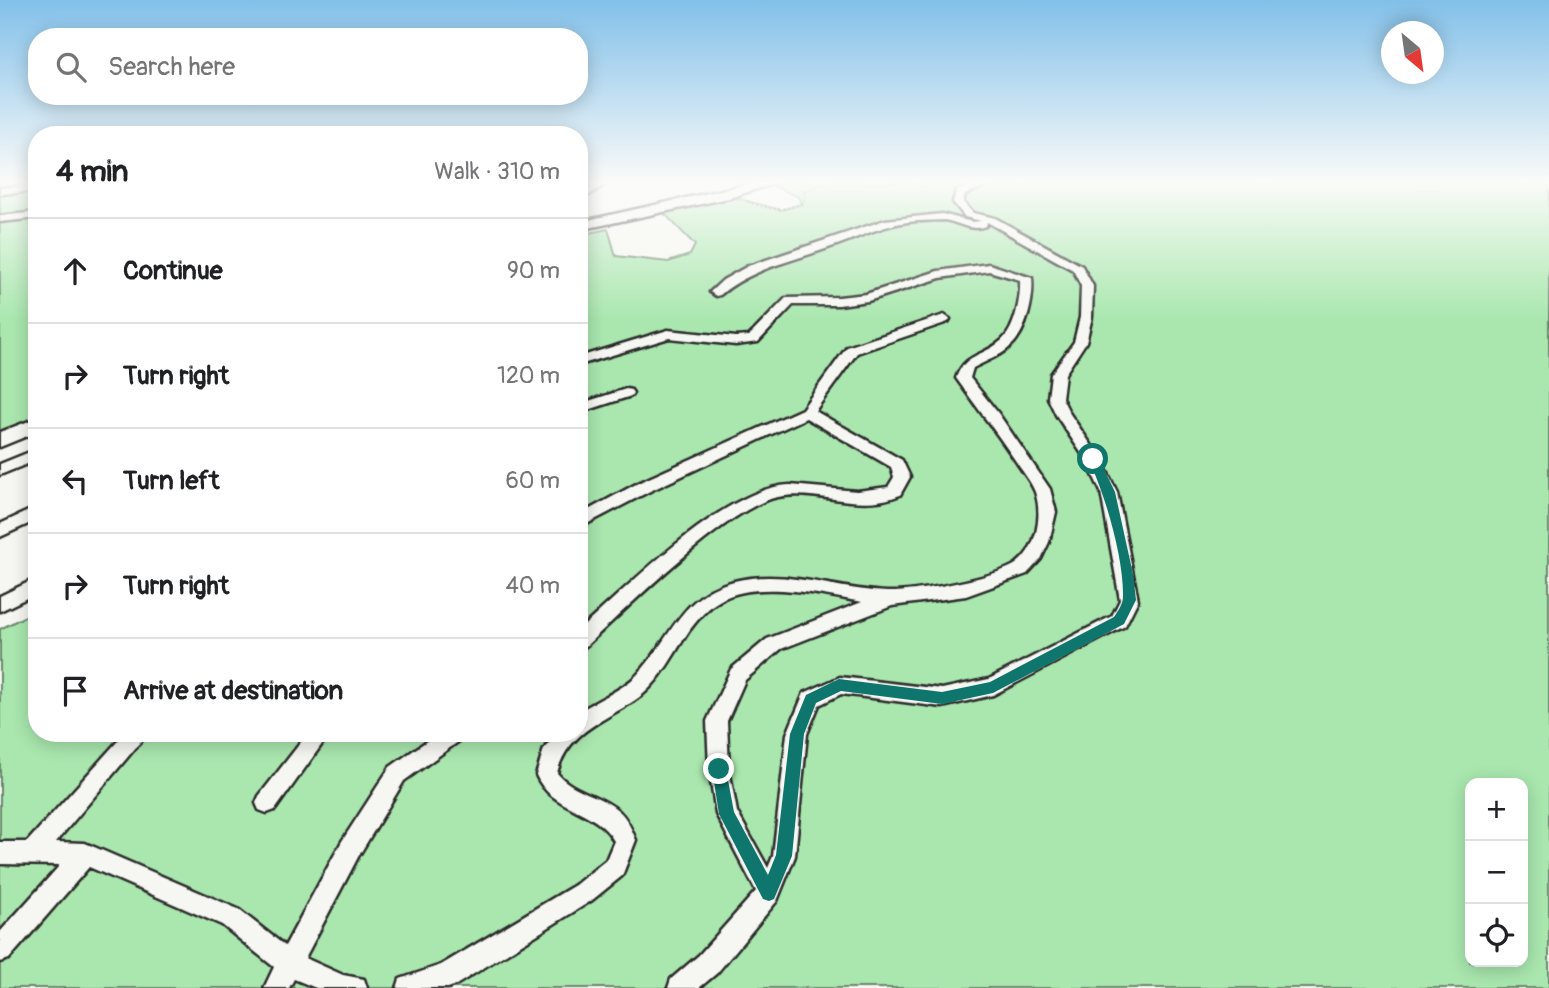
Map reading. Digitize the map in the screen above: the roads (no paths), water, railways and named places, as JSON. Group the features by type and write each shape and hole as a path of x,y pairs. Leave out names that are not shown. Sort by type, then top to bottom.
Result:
{"street":[{"path":"716,292 730,278 756,265 819,248 873,228"},
{"path":"680,988 708,964 769,893 784,856 797,734 811,699 839,685 942,698 993,687 1119,621 1129,600 1109,492 1093,459 1063,415 1055,398 1058,374 1080,342 1086,317 1087,286 1078,268 1006,228"},
{"path":"588,358 668,334 736,341 753,339 790,301 839,301 868,297 938,275 989,267 1026,278 1028,287 1024,302 1009,341 967,366 963,378 993,416 1042,489 1048,512 1041,542 1035,554 1021,569 966,589 890,599 774,644 738,675 717,721 719,769 727,814 769,893"},
{"path":"588,517 644,487 807,412 852,350 944,318"},
{"path":"588,406 626,393"},
{"path":"588,633 702,535 748,501 776,491 877,498 894,491 902,477 897,464 807,412"},
{"path":"0,439 28,428"},
{"path":"0,470 28,458"},
{"path":"0,531 28,517"},
{"path":"588,719 616,703 641,683 660,662 697,607 715,593 742,586 766,584 890,599"},
{"path":"0,604 28,590"},
{"path":"33,852 130,742"},
{"path":"267,803 313,742"},
{"path":"276,988 350,849 397,774 442,742"},
{"path":"409,988 447,976 583,893 614,868 625,840 612,818 584,806 555,787 546,775 551,756 563,742"},
{"path":"0,853 85,854 230,917 289,964 343,986 355,988"},
{"path":"0,950 85,854"}]}
